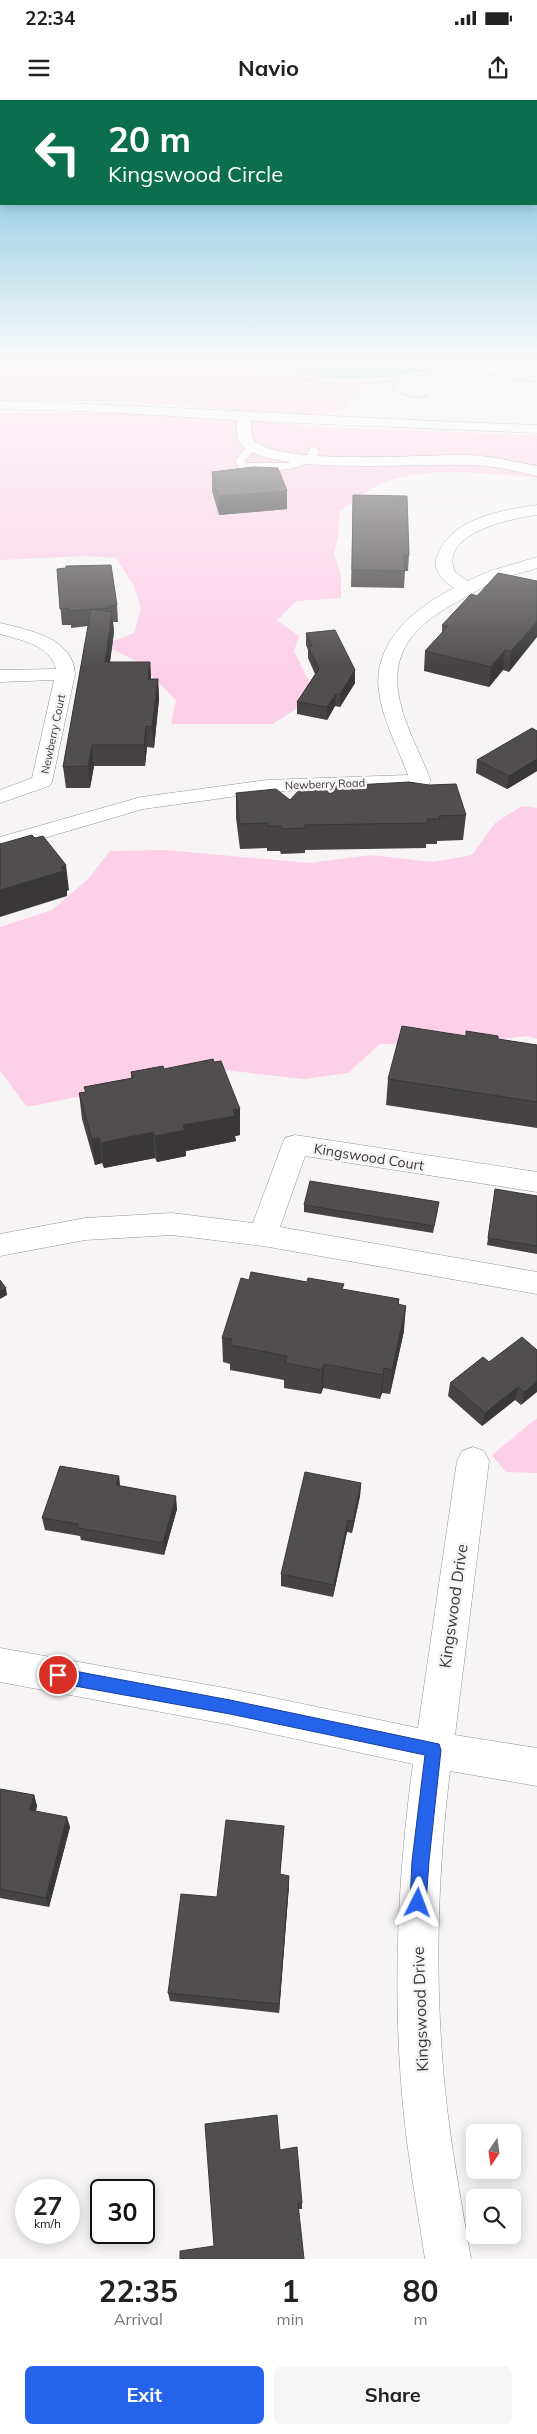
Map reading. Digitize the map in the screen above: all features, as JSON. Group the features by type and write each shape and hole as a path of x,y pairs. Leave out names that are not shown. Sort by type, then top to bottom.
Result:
{"street":[{"path":"494,464 537,471"},
{"path":"468,589 446,574 443,567 446,553 452,544 465,533 479,525 521,512 537,510"},
{"name":"Newberry Road","path":"4,820 267,786 421,781 390,703 387,683 389,663 399,641 420,617 439,603 492,576 532,568"},
{"path":"0,628 51,646 62,657 66,674"},
{"name":"Newberry Court","path":"0,676 66,674 42,782 4,820"},
{"name":"Kingswood Court","path":"263,1235 295,1145 537,1182"},
{"path":"0,1245 56,1233 143,1224 172,1224 263,1235 537,1283"},
{"name":"Kingswood Drive","path":"448,2259 426,2116 418,1992 420,1861 473,1461"},
{"path":"0,1665 230,1707 434,1750 537,1767"}],"lane":[{"path":"242,464 243,466 284,468 299,466 302,464"}],"shaded area":[{"path":"0,464 537,464 537,478 461,472 441,472 403,477 385,482 367,491 340,511 338,538 334,553 341,576 341,598 297,601 277,620 299,636 294,651 310,684 302,705 273,724 171,724 176,700 136,661 103,645 134,633 141,608 134,586 116,558 85,556 0,560"},
{"path":"522,806 537,808 537,1039 527,1036 457,1045 380,1044 348,1073 304,1079 215,1069 27,1107 0,1071 0,927 52,910 88,879 110,851 165,850 309,863 371,855 432,862 472,855 495,823"},
{"path":"537,1418 537,1473 506,1472 492,1455"}],"building":[{"path":"253,467 278,468 287,491 219,496 212,472"},
{"path":"353,495 407,496 409,555 404,555 405,571 352,570"},
{"path":"111,565 117,605 109,606 109,608 69,611 69,608 60,609 57,569 66,568 66,566"},
{"path":"498,573 537,581 537,621 511,651 505,650 491,667 425,651 448,626 442,625 471,594 477,596"},
{"path":"91,609 112,612 105,662 150,662 148,679 158,679 152,727 146,726 144,745 92,745 88,766 63,767"},
{"path":"335,630 355,670 340,694 336,694 327,707 297,702 319,669 308,646 312,646 306,633"},
{"path":"532,728 537,731 537,759 509,776 477,760"},
{"path":"409,782 429,785 456,784 466,815 439,816 440,819 427,819 428,823 305,825 306,828 281,829 281,826 267,826 268,823 240,824 236,793 276,789 290,800 301,788"},
{"path":"32,835 35,838 43,836 66,865 61,867 64,871 0,890 0,844"},
{"path":"402,1026 466,1036 466,1031 498,1036 498,1039 537,1045 537,1102 388,1079"},
{"path":"213,1059 214,1062 221,1061 240,1109 233,1110 235,1116 183,1125 185,1130 155,1136 153,1132 101,1143 99,1138 92,1139 79,1093 86,1092 84,1087 133,1078 131,1072 163,1066 164,1069"},
{"path":"310,1181 439,1202 434,1226 304,1205"},
{"path":"495,1189 537,1196 537,1246 488,1238"},
{"path":"251,1272 307,1282 308,1278 344,1284 342,1289 399,1299 398,1304 406,1306 392,1370 384,1368 383,1375 324,1364 322,1370 285,1363 287,1356 230,1345 232,1339 222,1338 241,1278 249,1280"},
{"path":"0,1280 6,1288 0,1291"},
{"path":"522,1337 537,1350 537,1381 524,1392 518,1387 485,1413 450,1383 483,1357 489,1362"},
{"path":"60,1466 119,1476 116,1485 176,1496 163,1543 78,1528 78,1524 42,1518"},
{"path":"305,1472 361,1483 353,1521 348,1520 334,1585 281,1574"},
{"path":"0,1789 34,1795 30,1810 67,1817 46,1898 0,1889"},
{"path":"226,1820 284,1826 280,1874 289,1876 279,2004 168,1993 181,1894 217,1897"},
{"path":"277,2115 280,2150 297,2147 302,2203 298,2204 304,2259 180,2259 180,2251 214,2246 205,2124"}],"route":[{"path":"58,1675 230,1707 434,1750 420,1861 418,1903"}]}
